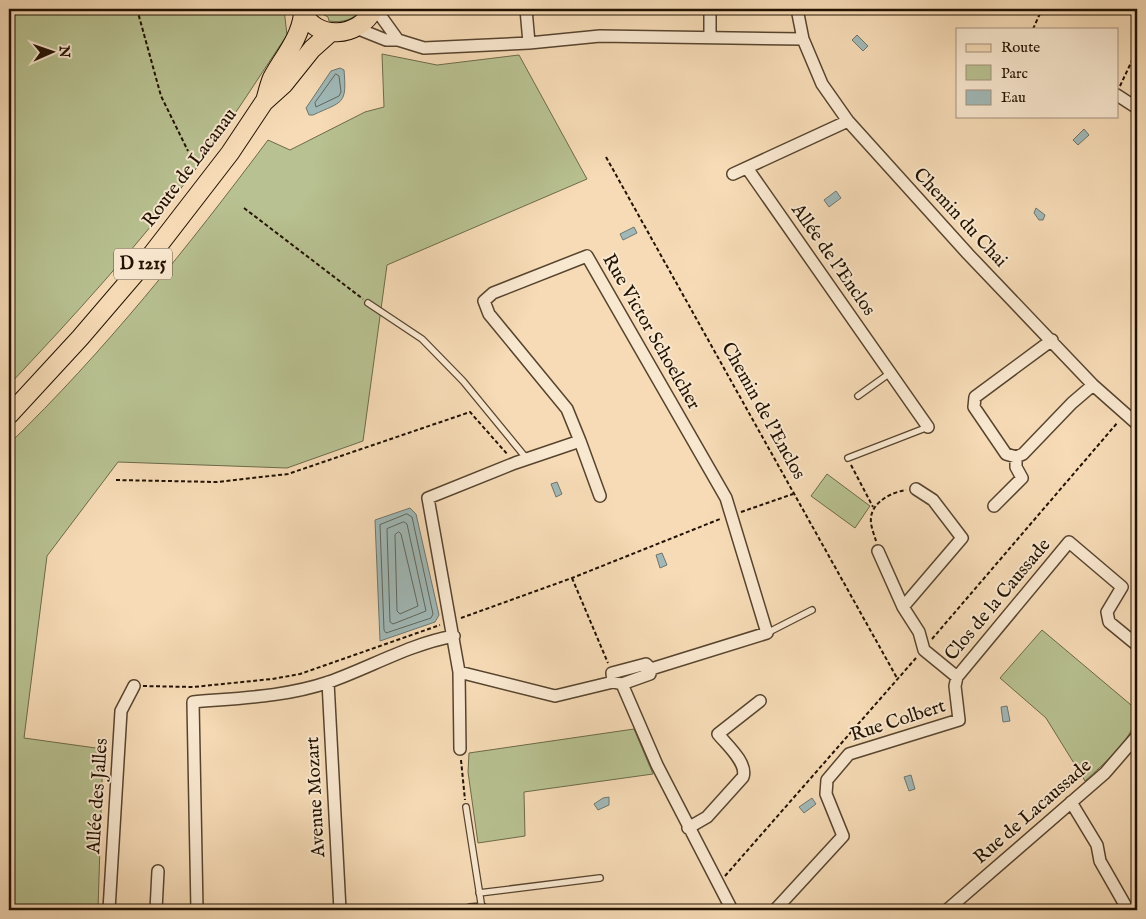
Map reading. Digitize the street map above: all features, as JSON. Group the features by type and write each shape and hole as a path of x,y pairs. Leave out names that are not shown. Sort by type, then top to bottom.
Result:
{"main road":[{"path":"302,11 311,23 332,32 346,32 356,28 374,10"},
{"name":"D 1215","path":"264,102 271,80 294,43 301,27 302,11"},
{"name":"D 1215","path":"264,102 284,84 312,49 332,32"},
{"name":"Route de Lacanau","path":"9,415 80,338 152,254 230,152 264,102"}],"street":[{"path":"526,9 529,43"},
{"path":"710,9 710,37"},
{"name":"Chemin du Chai","path":"797,9 803,39 822,84 848,121 968,254 1093,385 1137,424"},
{"path":"374,10 380,15 398,40"},
{"path":"356,28 386,40 398,40 424,48 529,43 600,36 803,39"},
{"path":"1118,95 1137,108"},
{"path":"733,174 848,121"},
{"name":"Allée de l'Enclos","path":"747,168 928,427"},
{"name":"Rue Victor Schoelcher","path":"600,496 567,410 489,314 484,301 493,293 586,256 726,498 766,633"},
{"path":"1052,340 978,393 974,402 974,407 1006,454 1016,457 1023,454 1072,403 1093,385"},
{"path":"460,750 459,672 452,621 428,498 515,463 580,441"},
{"path":"994,506 1022,478 1016,467 1016,457"},
{"path":"903,607 962,538 933,500 916,490"},
{"name":"Clos de la Caussade","path":"957,677 1069,542 1122,587 1107,612 1109,622 1137,644"},
{"path":"878,551 903,607 919,632 924,650 957,677"},
{"path":"459,672 555,696 616,680 650,674 651,669 766,633"},
{"path":"197,910 193,702 287,694 328,682 431,640 454,636"},
{"name":"Rue Colbert","path":"775,910 843,836 826,794 827,780 849,754 959,720 955,686 957,677"},
{"path":"616,680 688,828 732,910"},
{"name":"Avenue Mozart","path":"328,682 340,910"},
{"name":"Allée des Jalles","path":"109,910 121,711 134,686"},
{"path":"688,828 707,817 743,777 745,772 742,765 718,734 760,701"},
{"name":"Rue de Lacaussade","path":"947,910 1104,773 1136,741"},
{"path":"1071,802 1097,845 1100,861 1128,910"},
{"path":"156,910 158,871"},
{"path":"470,910 482,908"}],"lane":[{"path":"368,303 422,339 463,381 527,459"},
{"path":"858,396 890,373"},
{"name":"Allée de l'Enclos","path":"848,458 928,427"},
{"path":"766,633 812,610"},
{"path":"466,807 482,908"},
{"path":"479,893 600,878"}],"path":[{"path":"137,9 161,96 188,151"},
{"path":"1033,28 1042,9"},
{"path":"1118,92 1137,50"},
{"name":"Chemin de l'Enclos","path":"606,157 897,678"},
{"path":"244,208 368,303"},
{"path":"116,480 217,482 288,474 470,412 515,463"},
{"path":"848,458 874,508"},
{"path":"878,551 870,519 874,508 896,492 916,490"},
{"path":"134,686 193,687 272,679 300,674 572,578 732,515 793,494"},
{"path":"572,578 616,680"},
{"path":"460,750 466,807"}],"green space":[{"path":"9,9 284,9 287,35 219,137 151,226 105,280 9,385"},
{"path":"313,9 362,9 351,18 339,22 329,21 328,17"},
{"path":"382,54 437,65 519,55 587,179 387,265 363,441 287,468 118,462 47,556 24,738 103,749 98,910 9,910 9,444 112,335 176,259 268,140 290,150 365,112 384,107"},
{"path":"827,474 870,506 855,528 811,496"},
{"path":"1042,630 1137,710 1136,720 1125,740 1085,781 1046,718 1000,678"},
{"path":"634,729 653,774 524,792 525,836 478,843 468,772 469,753"}],"water":[{"path":"857,35 868,46 863,51 852,40"},
{"path":"340,68 344,70 345,81 345,90 341,100 331,107 309,115 306,108 331,71"},
{"path":"1084,129 1089,135 1078,145 1073,140"},
{"path":"836,191 841,198 829,207 824,200"},
{"path":"1036,208 1045,215 1043,220 1039,220 1034,213"},
{"path":"634,227 637,233 623,240 620,234"},
{"path":"557,482 562,494 556,497 551,484"},
{"path":"410,508 416,514 439,615 435,622 380,641 375,520"},
{"path":"662,553 667,565 660,568 656,555"},
{"path":"1007,706 1010,721 1003,722 1001,707"},
{"path":"911,775 915,789 909,791 904,777"},
{"path":"609,797 609,805 598,810 594,804 603,798"},
{"path":"812,798 816,804 804,813 799,807"}]}
